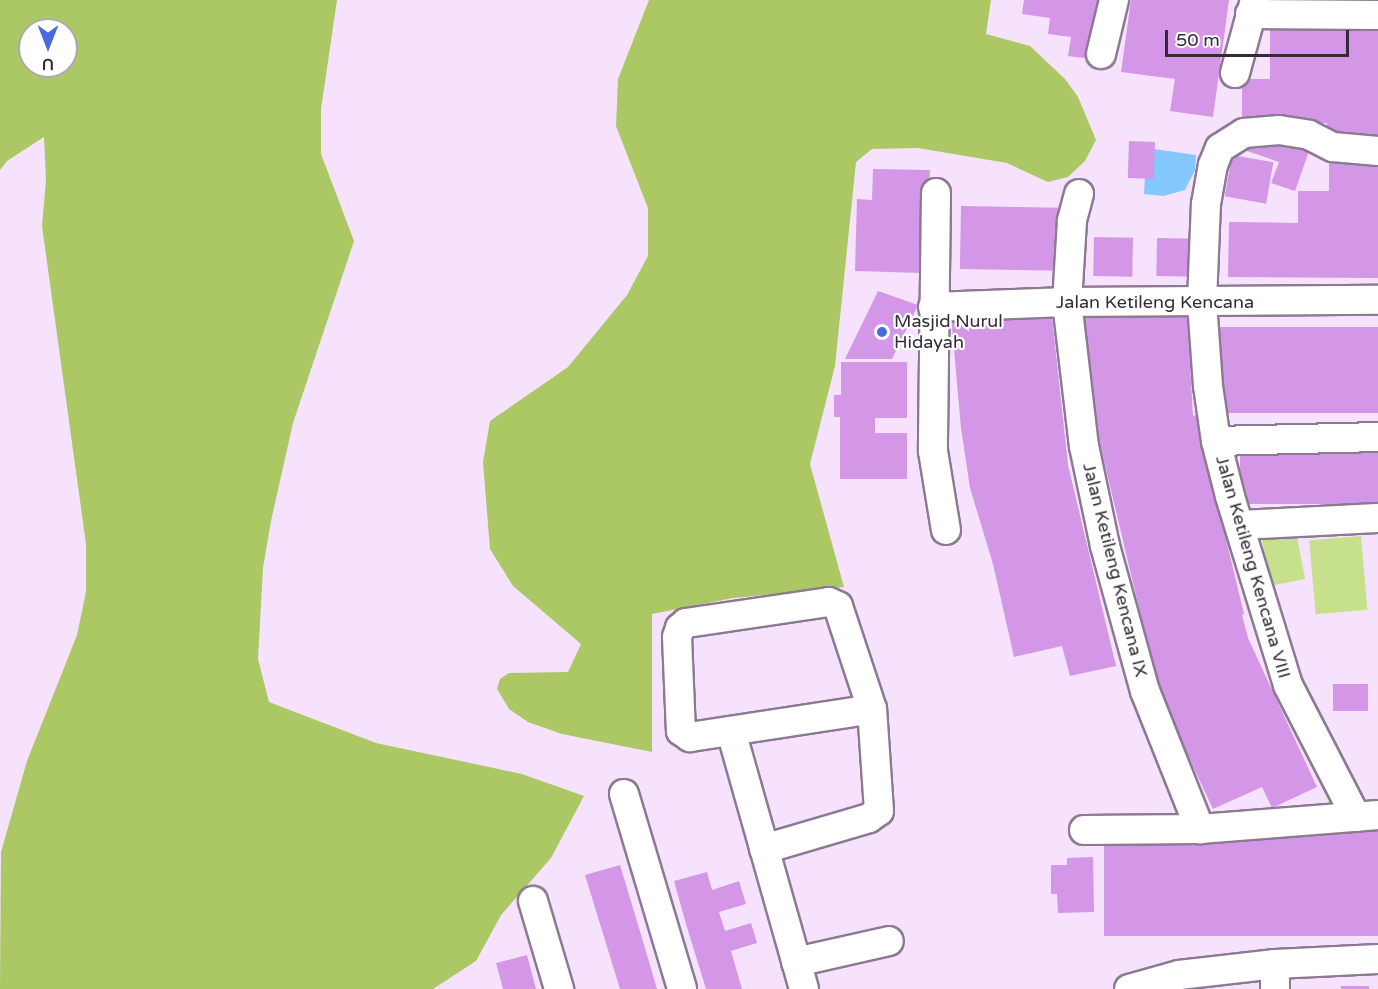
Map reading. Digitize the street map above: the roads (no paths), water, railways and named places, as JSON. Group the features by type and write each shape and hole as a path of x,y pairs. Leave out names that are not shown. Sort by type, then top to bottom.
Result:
{"street":[{"path":"1101,54 1114,0"},
{"path":"1235,73 1253,7 1378,15"},
{"name":"Jalan Ketileng Kencana VIII","path":"1367,816 1287,684 1216,441 1208,386 1202,302 1206,204 1213,165 1220,148 1244,133 1279,130 1309,135 1333,147 1378,151"},
{"path":"936,193 933,451 946,530"},
{"name":"Jalan Ketileng Kencana IX","path":"1079,194 1072,221 1067,302 1084,446 1105,546 1145,691 1200,829"},
{"name":"Jalan Ketileng Kencana","path":"933,306 1067,302 1378,300"},
{"path":"1216,441 1378,437"},
{"path":"1240,525 1378,518"},
{"path":"764,849 874,816 879,805 872,709 838,606 834,603 686,623 676,637 681,731 690,737 872,709"},
{"path":"731,731 804,989"},
{"path":"624,794 682,989"},
{"path":"1084,830 1200,829 1367,816"},
{"path":"533,901 559,989"},
{"path":"796,962 889,941"},
{"path":"1129,989 1179,975 1275,976 1378,959"}],"water":[{"path":"1154,149 1196,155 1195,170 1185,190 1163,196 1144,194 1145,178"}],"place":[{"name":"Masjid Nurul Hidayah","path":"882,332"}]}
